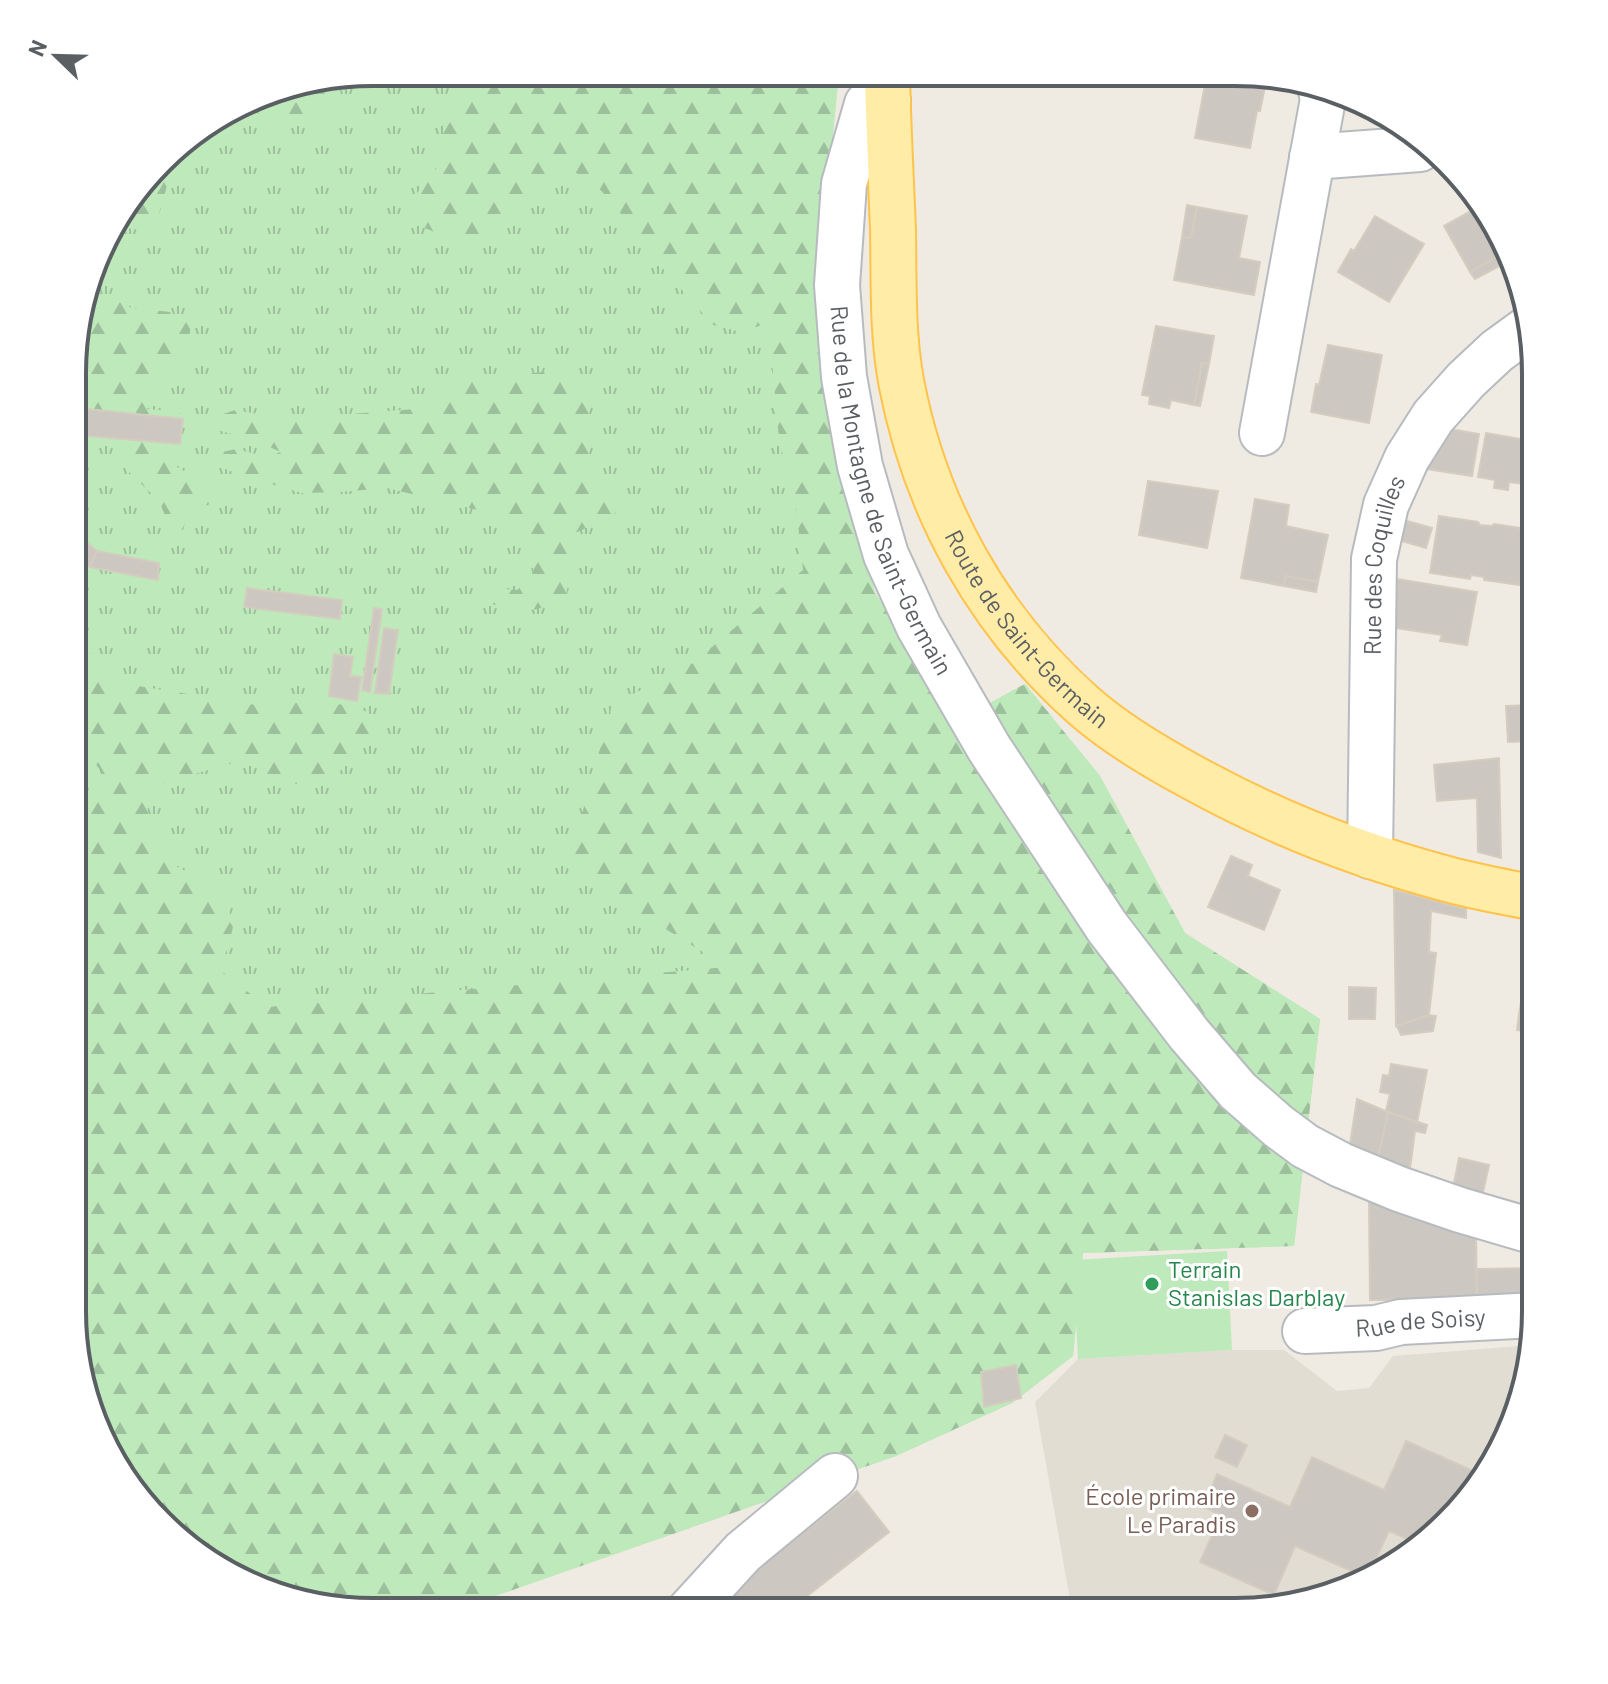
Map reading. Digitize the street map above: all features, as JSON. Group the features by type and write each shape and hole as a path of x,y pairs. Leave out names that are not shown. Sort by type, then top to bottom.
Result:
{"main road":[{"name":"Route de Saint-Germain","path":"888,87 894,308 901,380 922,466 948,528 979,585 1029,651 1085,707 1145,752 1218,792 1293,827 1370,856 1448,880 1522,895"}],"street":[{"name":"Rue de la Montagne de Saint-Germain","path":"888,87 867,104 844,184 837,285 844,377 860,466 886,555 919,627 989,748 1065,865 1116,939 1189,1034 1238,1091 1296,1139 1341,1165 1435,1201 1522,1228"},
{"path":"1262,433 1323,100"},
{"path":"1312,157 1415,149"},
{"name":"Rue des Coquilles","path":"1370,856 1374,559 1386,505 1407,458 1433,417 1466,380 1520,335"},
{"name":"Rue de Soisy","path":"1305,1331 1522,1316"},
{"path":"700,1598 743,1552 835,1476"}],"shaded area":[{"name":"École primaire Le Paradis","path":"1520,1346 1507,1403 1484,1454 1451,1500 1410,1539 1378,1560 1345,1576 1272,1596 1070,1598 1035,1402 1078,1359 1284,1350 1337,1391 1369,1388 1393,1356"}],"green space":[{"path":"373,86 838,86 816,305 830,433 875,593 962,718 1025,684 1100,776 1185,933 1320,1019 1294,1246 1083,1253 1073,1356 1012,1403 896,1456 489,1598 373,1598 336,1596 299,1588 263,1576 230,1560 198,1539 170,1514 145,1486 116,1438 96,1385 88,1348 86,1311 88,336 108,263 124,230 145,198 198,145 246,116 299,96 336,88"},
{"path":"463,86 838,86 816,305 830,433 875,593 962,718 1025,684 1100,776 1185,933 1320,1019 1294,1246 1083,1253 1073,1356 1012,1403 896,1456 489,1598 336,1596 263,1576 230,1560 184,1527 145,1486 124,1454 108,1421 96,1385 88,1348 86,1311 86,800 98,794 103,773 86,753 86,642 94,658 126,684 268,707 310,701 346,705 368,712 373,732 359,752 334,777 306,787 270,776 243,760 146,788 149,824 169,862 219,890 234,922 219,969 267,1007 727,967 567,868 612,705 693,663 803,570 797,515 779,439 771,350 765,324 741,332 713,325 635,237 618,209 594,183 569,169 542,185 511,222 484,236 448,237 414,224 413,198 436,169 442,136"},
{"path":"357,87 337,91 334,111 312,123 280,123 255,112 299,96"},
{"path":"172,168 156,224 142,230 125,228 145,198"},
{"path":"98,292 132,308 170,312 191,325 187,352 159,384 147,409 180,412 169,462 220,493 208,505 189,510 183,530 169,525 159,501 125,468 109,413 86,412 88,336"},
{"path":"551,371 581,383 589,408 590,478 612,487 623,500 613,516 575,533 566,597 542,608 513,609 477,599 489,588 517,590 531,581 536,554 523,521 387,488 302,493 215,465 213,454 236,449 268,457 281,452 248,438 213,429 209,419 235,410 286,419 415,409 438,399 459,382"},
{"name":"Terrain Stanislas Darblay","path":"1227,1251 1232,1350 1078,1359 1073,1260"}],"building":[{"path":"1205,86 1265,88 1250,148 1195,138"},
{"path":"1187,205 1197,207 1191,238 1182,237"},
{"path":"1197,207 1247,216 1239,258 1260,262 1254,295 1174,280 1182,237 1191,238"},
{"path":"1472,211 1497,257 1470,272 1444,226"},
{"path":"1375,216 1424,244 1389,302 1338,272"},
{"path":"1497,257 1501,265 1475,279 1470,272"},
{"path":"1156,326 1214,336 1209,364 1202,363 1194,405 1171,400 1169,408 1149,404 1150,396 1142,395"},
{"path":"1328,345 1382,355 1369,423 1311,412"},
{"path":"1202,363 1209,364 1200,406 1194,405"},
{"path":"86,409 183,419 180,444 86,436"},
{"path":"1444,428 1479,434 1472,476 1420,468"},
{"path":"1486,433 1522,439 1522,484 1509,482 1508,490 1494,488 1495,480 1478,477"},
{"path":"1148,481 1218,491 1207,548 1139,535"},
{"path":"1255,499 1289,505 1286,526 1328,535 1318,582 1285,576 1284,586 1241,578"},
{"path":"1439,516 1478,522 1480,525 1522,528 1522,585 1471,575 1470,579 1430,573"},
{"path":"1400,519 1432,528 1426,548 1395,539"},
{"path":"86,542 97,551 90,567 86,564"},
{"path":"97,551 159,563 158,580 90,567"},
{"path":"1285,576 1318,582 1316,592 1284,586"},
{"path":"1397,579 1477,592 1467,645 1440,641 1442,635 1389,627"},
{"path":"247,588 342,600 340,619 244,607"},
{"path":"374,608 382,609 370,692 362,690"},
{"path":"384,628 398,630 389,694 375,693"},
{"path":"334,654 353,657 350,676 361,677 357,701 329,696"},
{"path":"1522,705 1522,741 1508,742 1506,706"},
{"path":"1499,758 1501,858 1478,852 1477,798 1437,801 1434,765"},
{"path":"1231,856 1252,865 1248,876 1280,890 1264,930 1208,907"},
{"path":"1394,890 1466,909 1466,918 1431,911 1429,952 1436,953 1429,1015 1396,1026"},
{"path":"1349,987 1376,988 1375,1019 1349,1019"},
{"path":"1519,1014 1522,1015 1522,1031 1517,1030"},
{"path":"1429,1015 1436,1016 1433,1031 1401,1035 1397,1026"},
{"path":"1391,1064 1427,1070 1417,1123 1386,1111 1390,1094 1380,1092 1383,1075 1389,1076"},
{"path":"1357,1099 1388,1112 1377,1163 1349,1151"},
{"path":"1388,1112 1427,1125 1425,1133 1415,1131 1409,1176 1377,1163"},
{"path":"1459,1158 1489,1165 1482,1197 1453,1188"},
{"path":"1369,1201 1476,1235 1477,1300 1370,1300"},
{"path":"1522,1268 1522,1299 1477,1300 1477,1269"},
{"path":"1016,1365 1021,1398 984,1407 981,1372"},
{"path":"1225,1435 1247,1445 1237,1467 1215,1457"},
{"path":"1406,1441 1473,1471 1438,1514 1410,1539 1389,1531 1375,1562 1354,1572 1295,1546 1274,1595 1200,1562 1221,1515 1204,1507 1217,1474 1290,1507 1312,1457 1384,1490"},
{"path":"857,1491 889,1532 805,1598 726,1598 771,1557"}],"place":[{"name":"Terrain Stanislas Darblay","path":"1152,1284"},
{"name":"École primaire Le Paradis","path":"1252,1511"}]}
